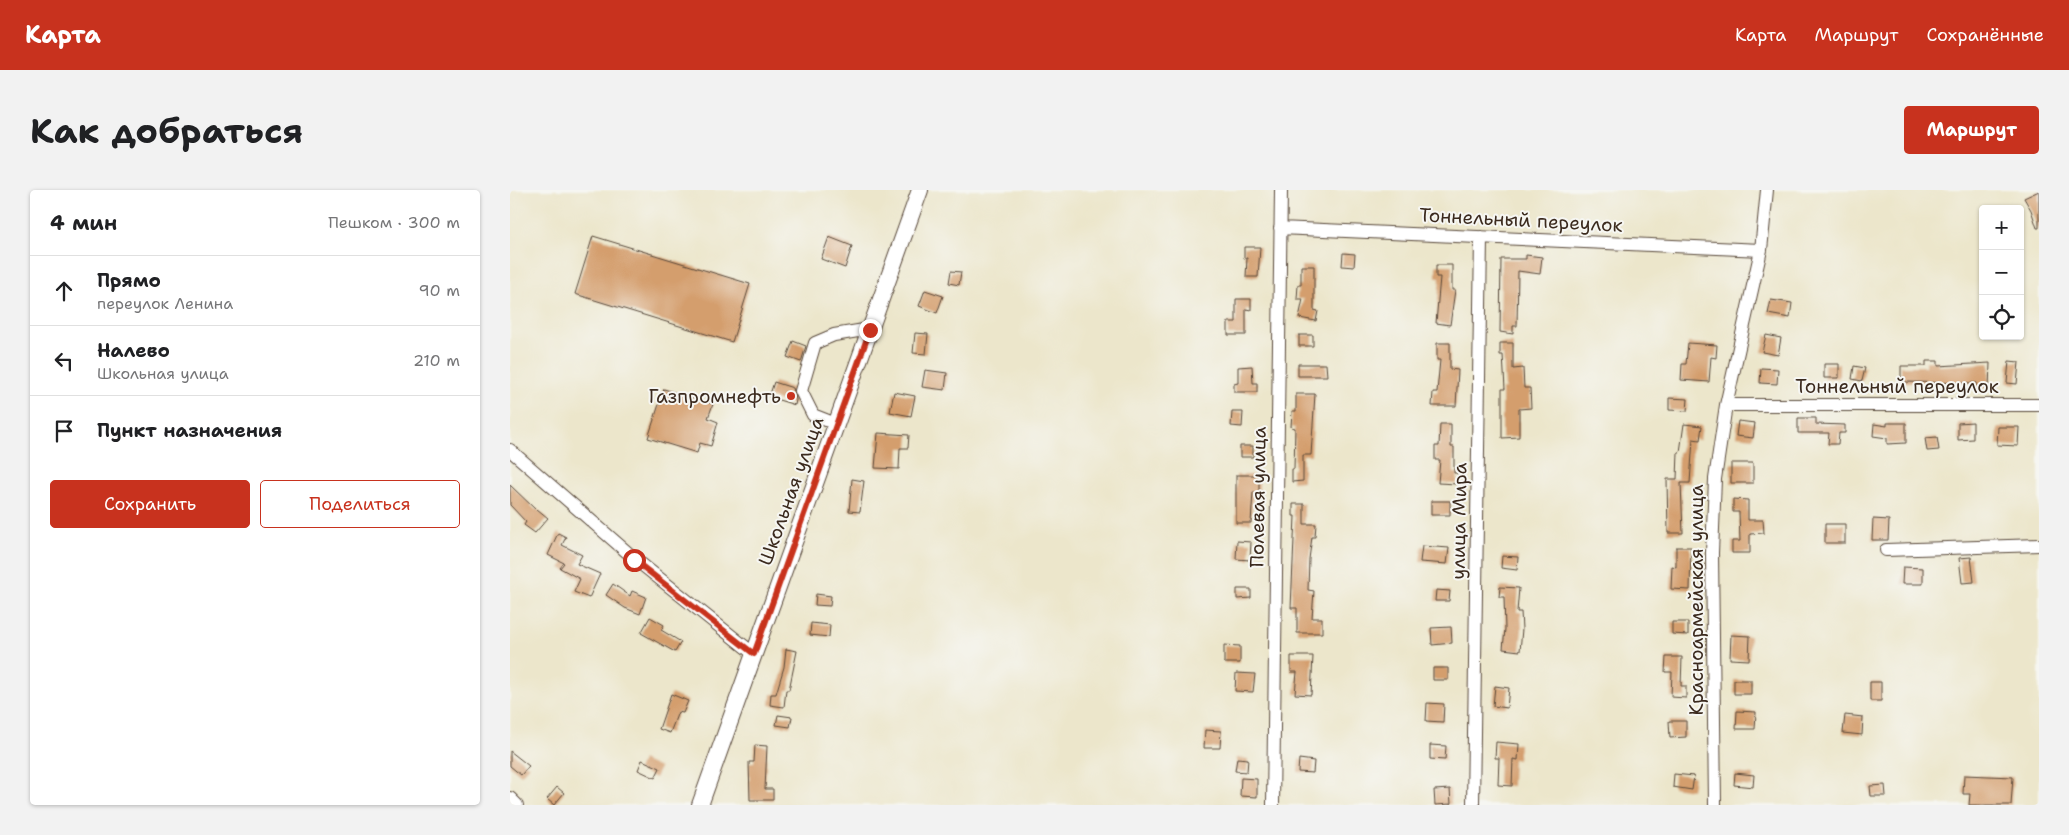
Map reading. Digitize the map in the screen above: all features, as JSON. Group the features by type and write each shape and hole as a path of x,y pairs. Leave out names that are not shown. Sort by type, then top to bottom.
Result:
{"main road":[{"name":"Школьная улица","path":"700,805 920,190"}],"street":[{"name":"Полевая улица","path":"1274,805 1281,190"},
{"name":"Красноармейская улица","path":"1715,805 1712,553 1715,479 1726,405 1761,250 1767,190"},
{"name":"Тоннельный переулок","path":"1280,228 1761,250"},
{"name":"улица Мира","path":"1473,805 1481,237"},
{"path":"836,424 813,414 801,391 815,343 834,334 870,330"},
{"name":"Тоннельный переулок","path":"1726,405 2039,404"},
{"path":"510,450 634,560 754,654"},
{"path":"1886,550 2039,545"},
{"path":"510,798 517,805"}],"building":[{"path":"2039,191 2039,228 2037,228 2031,210 2024,198"},
{"path":"593,236 750,284 732,342 575,294"},
{"path":"829,237 852,246 845,268 821,259"},
{"path":"1244,247 1260,247 1258,277 1246,277 1247,258 1244,258"},
{"path":"1343,253 1355,254 1354,267 1342,266"},
{"path":"1526,255 1542,257 1540,274 1518,271 1517,326 1513,326 1513,334 1500,332 1501,259 1526,259"},
{"path":"1436,265 1452,265 1452,290 1455,290 1450,325 1436,323 1440,277 1436,277"},
{"path":"1301,266 1314,266 1314,310 1318,311 1316,321 1299,318 1303,299 1297,299 1298,285 1301,285"},
{"path":"951,271 961,272 959,285 949,283"},
{"path":"925,290 943,296 937,313 919,306"},
{"path":"1236,299 1251,299 1251,310 1246,309 1246,335 1228,335 1228,322 1236,322"},
{"path":"1771,300 1792,303 1790,318 1768,314"},
{"path":"915,333 928,334 926,354 913,353"},
{"path":"1299,335 1313,335 1313,346 1299,346"},
{"path":"1766,335 1781,338 1778,355 1762,352"},
{"path":"793,341 806,346 801,362 787,357"},
{"path":"1437,343 1450,343 1450,369 1458,370 1456,406 1432,406 1433,392 1437,392 1440,360 1437,360"},
{"path":"1500,343 1513,343 1513,369 1523,368 1524,388 1530,388 1531,408 1519,409 1519,437 1502,438 1502,389 1505,389 1503,355 1500,355"},
{"path":"1688,343 1717,345 1716,358 1711,357 1709,382 1681,380 1682,364 1686,364"},
{"path":"1926,361 1938,361 1938,366 1990,363 1989,388 1977,387 1977,383 1901,382 1901,366 1926,366"},
{"path":"2009,361 2019,362 2017,384 2007,383"},
{"path":"1298,364 1326,364 1327,376 1298,376"},
{"path":"1824,364 1839,364 1839,378 1824,378"},
{"path":"1252,366 1253,383 1257,383 1257,392 1234,392 1234,384 1238,383 1238,367"},
{"path":"1854,366 1865,368 1862,381 1852,379"},
{"path":"1761,368 1778,369 1777,384 1760,383"},
{"path":"925,370 947,373 945,390 922,387"},
{"path":"774,382 793,388 796,400 795,405 769,397"},
{"path":"664,389 713,404 708,418 718,422 711,446 700,443 697,453 648,438"},
{"path":"894,392 915,396 911,416 890,412"},
{"path":"1296,394 1315,394 1311,455 1303,455 1303,481 1292,482 1295,428 1291,427 1292,411 1296,411"},
{"path":"1669,398 1688,399 1687,411 1669,410"},
{"path":"1232,412 1243,412 1242,427 1231,426"},
{"path":"1798,418 1816,418 1816,424 1845,425 1845,433 1839,433 1838,444 1828,444 1829,433 1798,433"},
{"path":"1738,421 1755,423 1753,438 1736,436"},
{"path":"1973,422 1973,439 1958,440 1958,423"},
{"path":"1887,423 1906,423 1906,443 1887,444 1887,438 1873,436 1874,424 1887,426"},
{"path":"1440,424 1451,424 1451,447 1454,447 1454,473 1458,473 1457,484 1438,483 1440,460 1435,460 1435,446 1439,446"},
{"path":"1684,424 1702,426 1700,440 1693,439 1690,483 1681,483 1683,533 1668,533 1667,479 1677,479 1678,452 1680,452"},
{"path":"1998,427 2019,427 2018,446 1997,445"},
{"path":"878,433 909,435 908,448 900,448 899,469 875,468"},
{"path":"1937,437 1939,450 1927,451 1925,438"},
{"path":"1240,446 1253,446 1253,457 1240,457"},
{"path":"1731,463 1753,463 1753,483 1731,483"},
{"path":"1236,475 1259,475 1259,492 1253,492 1251,523 1236,523"},
{"path":"852,479 864,481 860,512 849,511"},
{"path":"510,485 536,510 548,518 535,533 524,525 526,522 510,505"},
{"path":"1733,499 1748,500 1748,520 1763,520 1764,533 1750,534 1750,553 1732,553 1732,541 1740,541 1739,512 1733,512"},
{"path":"1431,501 1450,501 1450,515 1431,515"},
{"path":"1293,504 1304,504 1304,524 1316,524 1315,537 1312,537 1309,559 1308,590 1314,591 1312,618 1322,618 1322,633 1297,633 1297,608 1291,608 1295,516 1293,516"},
{"path":"1873,519 1889,520 1888,540 1872,540"},
{"path":"1825,524 1845,524 1845,543 1825,543"},
{"path":"558,533 566,537 562,545 582,555 577,564 600,574 589,598 574,592 580,579 560,568 564,563 548,555"},
{"path":"1237,541 1251,542 1250,560 1236,559"},
{"path":"1422,546 1449,548 1447,564 1420,562"},
{"path":"1676,547 1691,547 1690,590 1671,589 1672,566 1676,567"},
{"path":"1502,556 1518,557 1517,570 1501,568"},
{"path":"1971,557 1974,582 1962,583 1959,558"},
{"path":"1903,567 1923,568 1923,584 1902,584"},
{"path":"613,584 630,596 632,591 646,597 640,614 625,608 606,595"},
{"path":"1500,587 1519,588 1517,612 1521,612 1520,651 1503,649 1505,629 1504,597 1499,597"},
{"path":"1237,589 1251,589 1251,598 1237,599"},
{"path":"1436,590 1450,591 1449,601 1435,601"},
{"path":"816,594 831,596 830,606 815,605"},
{"path":"650,617 664,625 661,630 681,642 675,652 641,633"},
{"path":"1672,622 1688,622 1688,635 1672,634"},
{"path":"811,623 830,625 829,637 810,635"},
{"path":"1451,627 1452,643 1432,645 1431,628"},
{"path":"1731,635 1750,636 1749,660 1730,659"},
{"path":"1224,645 1240,646 1240,663 1224,663"},
{"path":"786,649 797,651 789,690 786,690 784,707 770,705 771,694 776,694 784,667"},
{"path":"1291,656 1313,656 1311,695 1295,694 1297,672 1291,672"},
{"path":"1666,657 1682,657 1681,686 1686,686 1686,698 1671,697 1672,672 1665,672"},
{"path":"1433,668 1448,668 1448,680 1433,680"},
{"path":"1236,673 1255,674 1253,692 1235,691"},
{"path":"1734,680 1751,680 1751,694 1734,694"},
{"path":"1870,682 1881,682 1881,701 1870,701"},
{"path":"1495,686 1509,688 1507,708 1493,706"},
{"path":"671,694 688,701 683,713 678,712 670,733 659,729"},
{"path":"1427,703 1444,704 1443,722 1426,721"},
{"path":"1737,711 1756,712 1755,729 1736,729"},
{"path":"778,715 792,717 790,727 776,725"},
{"path":"1845,715 1863,717 1862,735 1843,733"},
{"path":"1669,721 1686,721 1686,737 1670,738"},
{"path":"1205,730 1221,731 1220,748 1204,748"},
{"path":"1496,742 1519,744 1518,760 1513,759 1512,786 1498,785 1499,758 1495,758"},
{"path":"755,745 767,746 765,789 773,789 773,800 750,800 749,762 754,762"},
{"path":"1430,745 1446,746 1445,760 1430,759"},
{"path":"510,751 529,766 521,775 510,766"},
{"path":"1237,758 1248,759 1247,772 1235,771"},
{"path":"1299,759 1314,761 1313,773 1298,772"},
{"path":"642,760 660,768 655,778 638,770"},
{"path":"1735,773 1754,775 1753,787 1734,785"},
{"path":"1674,774 1694,776 1692,790 1673,787"},
{"path":"1964,775 2013,777 2011,805 1969,805 1970,794 1963,794"},
{"path":"1241,778 1257,779 1257,797 1240,796"},
{"path":"1885,785 1886,796 1871,796 1870,786"},
{"path":"557,787 564,793 554,805 547,799"},
{"path":"1450,789 1451,804 1435,805 1434,790"}],"place":[{"name":"Газпромнефть","path":"791,396"}],"route":[{"path":"634,560 754,654 870,330"}]}
